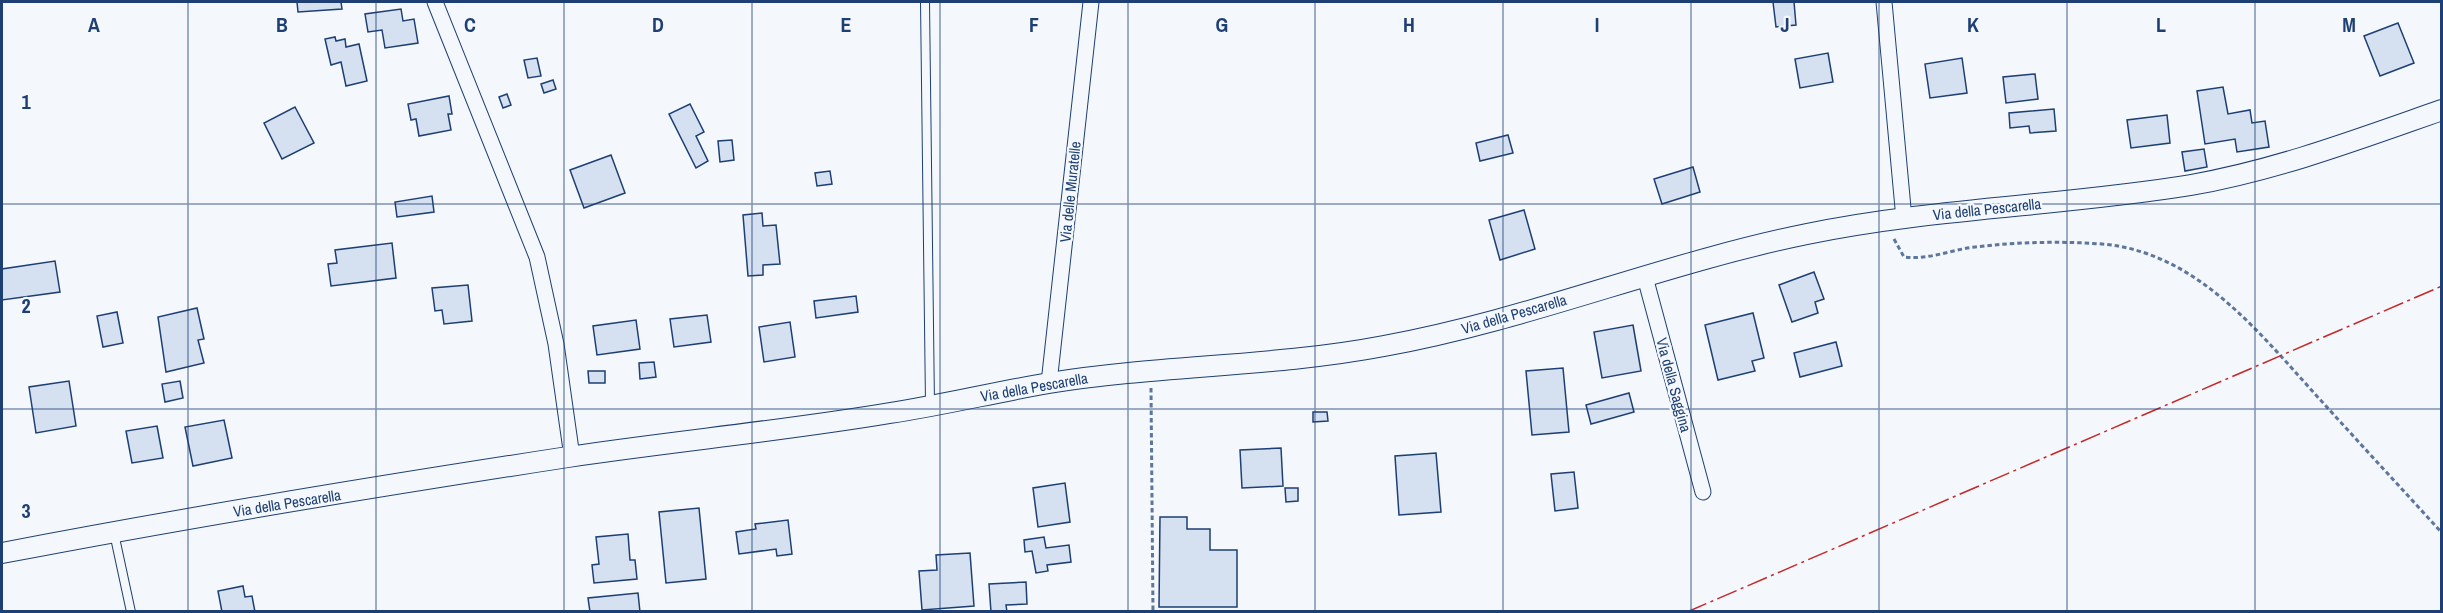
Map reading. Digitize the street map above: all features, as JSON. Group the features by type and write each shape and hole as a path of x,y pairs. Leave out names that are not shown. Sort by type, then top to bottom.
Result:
{"street":[{"path":"435,2 537,257 556,344 572,457"},
{"name":"Via delle Muratelle","path":"1049,383 1091,2"},
{"path":"1884,2 1904,219"},
{"name":"Via della Pescarella","path":"2,553 113,531 572,457 930,406 1049,383 1271,362 1389,346 1491,321 1787,238 1884,221 2152,191 2216,180 2294,161 2442,110"},
{"name":"Via della Saggina","path":"1645,277 1703,492"}],"lane":[{"path":"925,2 930,406"},
{"path":"113,531 131,612"}],"path":[{"path":"1884,221 1904,257 1921,259 1972,247 2040,241 2105,244 2154,257 2188,274 2226,300 2442,533"},
{"path":"1151,372 1153,612"}],"building":[{"path":"297,2 341,2 342,9 298,12"},
{"path":"1773,2 1794,2 1796,25 1776,27"},
{"path":"401,9 403,21 414,19 418,43 385,48 382,30 368,32 365,14"},
{"path":"2398,23 2414,63 2380,76 2364,36"},
{"path":"335,37 336,41 345,39 346,47 359,44 367,81 346,86 341,62 331,65 325,39"},
{"path":"1828,53 1833,82 1800,88 1795,59"},
{"path":"537,58 541,76 528,78 524,60"},
{"path":"1962,58 1967,93 1930,98 1925,64"},
{"path":"2035,74 2038,99 2006,103 2003,77"},
{"path":"553,80 556,89 544,93 541,84"},
{"path":"2223,87 2228,114 2250,110 2252,123 2265,121 2269,147 2237,152 2235,139 2205,144 2197,91"},
{"path":"507,94 511,105 503,108 499,97"},
{"path":"449,96 452,114 448,114 451,130 419,136 416,119 411,120 408,104"},
{"path":"690,104 704,132 696,136 708,161 696,168 669,114"},
{"path":"295,107 314,143 282,159 264,123"},
{"path":"2054,109 2056,131 2030,133 2029,126 2010,128 2009,113"},
{"path":"2167,115 2170,143 2131,148 2127,120"},
{"path":"1508,135 1513,153 1480,161 1476,143"},
{"path":"732,140 734,160 720,162 718,141"},
{"path":"2204,149 2207,167 2185,171 2182,152"},
{"path":"611,155 625,193 584,208 570,170"},
{"path":"1693,167 1700,192 1662,204 1654,179"},
{"path":"830,171 832,184 817,186 815,173"},
{"path":"432,196 434,212 397,217 395,202"},
{"path":"1524,210 1535,249 1500,260 1489,220"},
{"path":"762,213 763,226 776,225 780,264 763,265 763,275 748,276 743,215"},
{"path":"392,243 396,278 331,286 328,264 337,263 335,250"},
{"path":"55,261 60,292 2,300 2,269"},
{"path":"1814,272 1824,299 1815,302 1818,313 1792,322 1779,285"},
{"path":"468,285 472,321 444,324 442,310 435,311 432,288"},
{"path":"856,296 858,312 816,318 814,301"},
{"path":"197,308 204,339 198,340 204,363 166,372 158,317"},
{"path":"117,312 123,343 103,347 97,316"},
{"path":"1753,313 1764,358 1752,361 1755,371 1718,380 1705,325"},
{"path":"707,315 711,342 674,347 670,319"},
{"path":"636,320 640,349 597,355 593,326"},
{"path":"790,322 795,357 764,362 759,327"},
{"path":"1633,325 1641,371 1602,378 1594,332"},
{"path":"1836,342 1842,366 1800,377 1794,353"},
{"path":"654,362 656,377 640,379 639,363"},
{"path":"1563,368 1569,432 1532,435 1526,371"},
{"path":"588,371 605,371 605,383 589,383"},
{"path":"69,381 76,426 36,433 29,387"},
{"path":"180,381 183,398 165,402 162,384"},
{"path":"1629,393 1634,412 1591,424 1586,405"},
{"path":"1313,412 1327,412 1328,421 1313,422"},
{"path":"224,420 232,458 193,466 185,427"},
{"path":"157,426 163,458 132,463 126,431"},
{"path":"1281,448 1283,486 1242,488 1240,450"},
{"path":"1436,453 1441,512 1399,515 1395,456"},
{"path":"1574,472 1578,508 1555,511 1551,474"},
{"path":"1065,483 1070,522 1038,527 1033,488"},
{"path":"1285,488 1298,488 1298,501 1286,502"},
{"path":"699,508 706,579 666,583 659,512"},
{"path":"1160,517 1187,517 1187,529 1210,529 1210,550 1237,550 1237,607 1159,607"},
{"path":"788,520 792,554 777,556 776,549 739,554 736,532 756,529 755,524"},
{"path":"628,534 630,560 635,560 637,579 594,583 592,565 599,564 596,537"},
{"path":"1044,537 1046,548 1069,545 1071,562 1047,565 1048,571 1036,573 1032,551 1025,552 1024,540"},
{"path":"970,553 974,606 922,610 919,571 937,570 936,555"},
{"path":"1026,582 1027,604 1006,605 1007,612 991,612 989,584"},
{"path":"243,586 245,597 252,596 255,612 222,612 218,591"},
{"path":"638,593 640,612 590,612 588,598"}],"power":[{"path":"1687,612 2442,286"}]}
